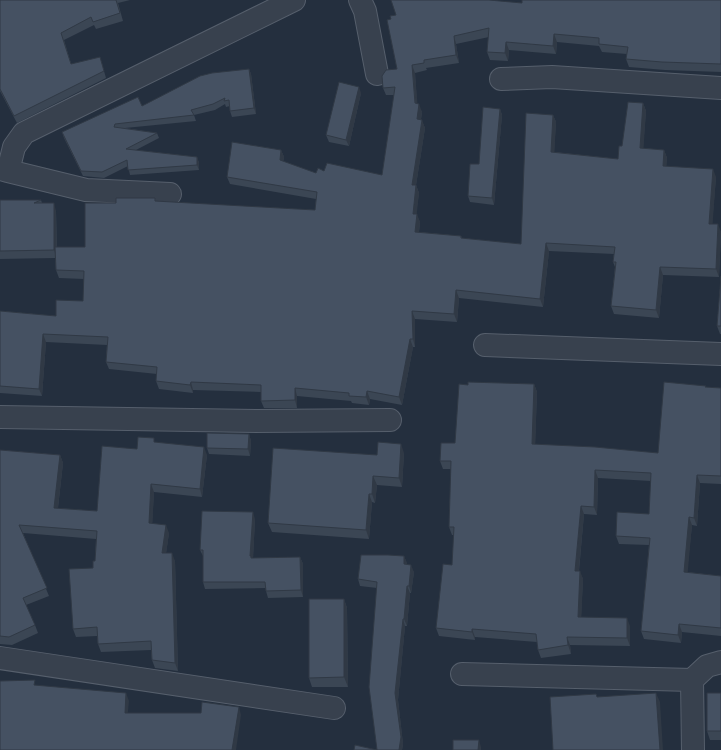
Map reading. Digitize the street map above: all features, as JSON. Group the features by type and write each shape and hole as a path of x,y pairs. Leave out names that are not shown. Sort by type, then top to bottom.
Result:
{"street":[{"path":"170,194 86,190 4,170 14,147 24,133 294,0"},
{"path":"360,0 365,11 377,74"},
{"path":"501,79 552,77 721,88"},
{"path":"485,345 721,354"},
{"path":"0,417 256,421 390,420"},
{"path":"0,658 334,708"},
{"path":"462,674 692,680 707,666 721,662"},
{"path":"692,680 693,750"}],"building":[{"path":"0,0 116,0 120,13 93,22 91,17 61,33 71,64 100,57 104,71 14,116 0,89"},
{"path":"391,0 489,0 522,3 522,0 721,0 721,64 626,59 628,47 599,44 599,38 554,34 553,46 506,42 505,53 487,52 489,28 454,36 456,55 424,60 424,63 412,65 415,103 419,104 417,119 422,120 412,185 416,185 413,214 417,214 415,232 521,244 526,113 553,115 551,152 618,159 619,146 622,146 628,102 643,103 640,148 664,150 663,166 713,169 709,224 718,224 716,269 660,267 656,310 611,306 616,262 613,262 615,247 546,243 540,299 456,290 454,314 412,311 413,339 410,339 399,397 367,391 366,397 349,396 349,393 295,388 295,400 261,401 261,385 191,382 190,385 156,381 157,367 106,362 108,337 43,334 39,389 0,386 0,311 56,316 56,300 83,301 84,271 56,270 55,247 85,247 85,203 116,203 116,198 155,198 155,201 315,210 317,192 227,177 232,142 281,150 280,160 316,173 318,168 324,171 327,163 382,175 395,87 383,88 382,76 386,70 397,69 387,20 391,19 390,16 396,15"},
{"path":"249,69 254,108 230,111 229,100 224,101 225,98 213,104 191,110 194,115 115,124 114,127 157,133 126,149 197,157 197,165 128,170 127,160 102,172 81,171 62,132 138,97 142,106 200,76 212,73"},
{"path":"339,82 359,87 346,140 326,135"},
{"path":"483,107 500,109 492,198 468,196 470,164 479,164"},
{"path":"0,200 41,200 34,203 54,203 54,250 0,251"},
{"path":"721,276 721,326 717,326"},
{"path":"468,382 534,384 532,444 595,447 658,453 664,382 721,388 721,476 697,475 694,518 689,517 684,572 721,576 721,628 679,624 678,635 641,631 650,538 616,536 617,512 649,514 651,473 595,470 594,507 581,506 575,571 580,571 578,617 627,618 627,638 567,637 568,645 538,650 536,634 472,629 472,632 436,628 443,564 452,565 454,527 449,527 451,461 440,461 441,443 455,443 459,384 468,385"},
{"path":"207,433 249,434 248,449 207,448"},
{"path":"138,437 154,438 154,442 204,447 200,489 151,484 149,523 166,525 162,553 172,553 175,663 152,660 151,641 98,644 97,627 73,629 69,569 93,568 93,561 95,561 97,531 19,525 47,588 23,598 35,625 9,637 0,636 0,450 60,455 54,508 97,511 102,446 137,449"},
{"path":"378,442 401,444 399,478 373,476 372,494 369,494 366,530 268,523 273,448 377,455"},
{"path":"202,511 253,512 251,558 300,557 301,590 266,591 265,582 203,582 203,550 200,550"},
{"path":"361,555 404,556 404,564 411,565 409,586 407,586 395,693 401,737 399,750 377,750 369,687 377,582 358,579"},
{"path":"309,599 344,599 344,677 309,678"},
{"path":"35,680 34,685 126,693 125,713 201,713 202,702 239,707 232,750 0,750 0,681"},
{"path":"656,693 660,750 553,750 550,697 596,694 597,697"},
{"path":"707,693 721,693 721,731 707,731"},
{"path":"453,740 479,740 478,750 453,750"},
{"path":"355,745 377,750 354,750"}]}
